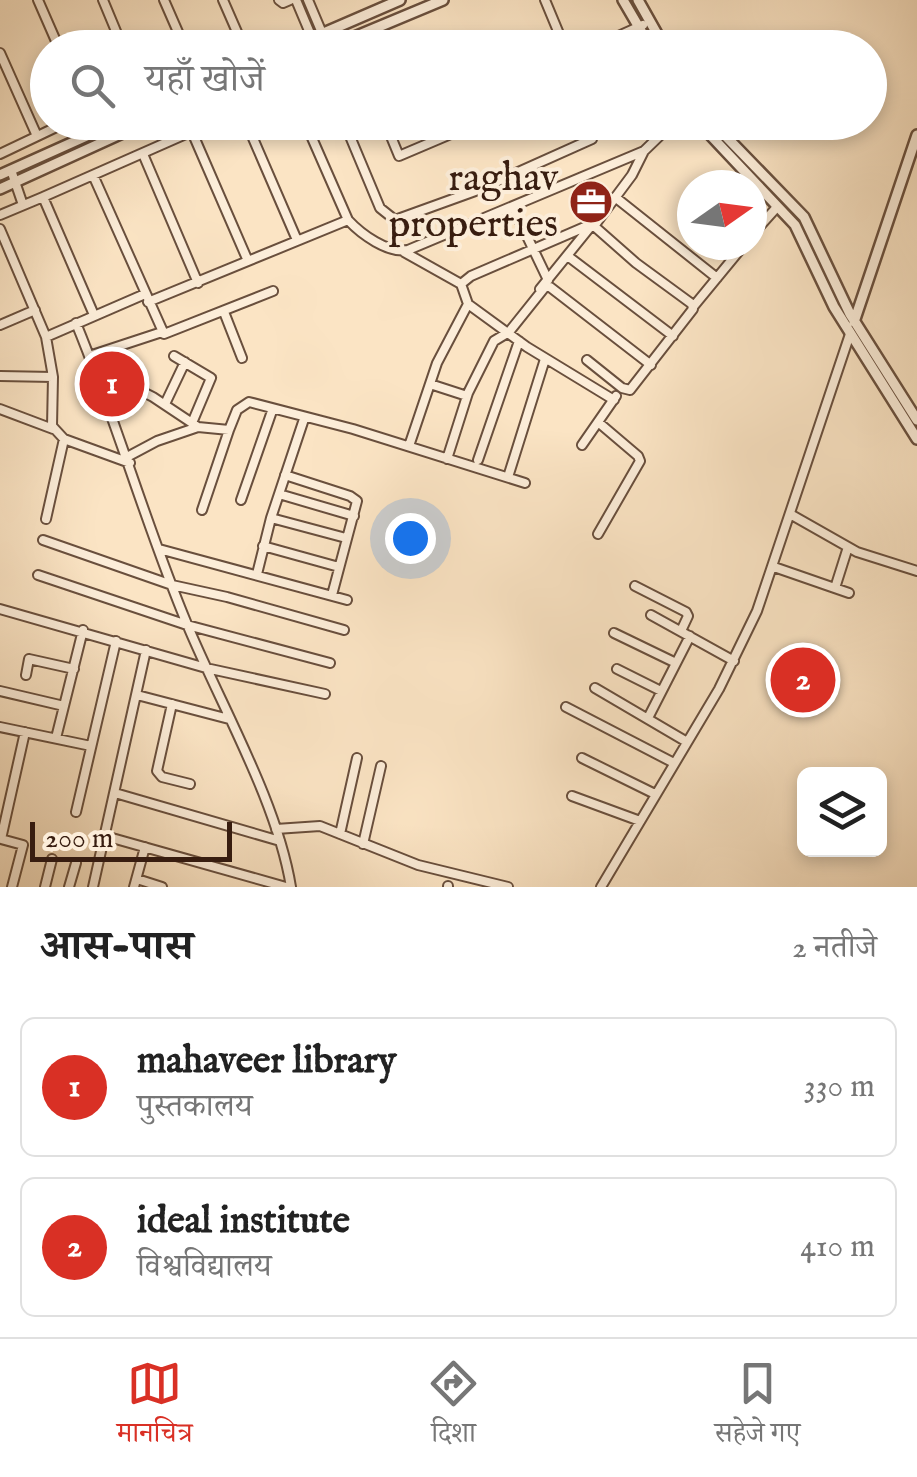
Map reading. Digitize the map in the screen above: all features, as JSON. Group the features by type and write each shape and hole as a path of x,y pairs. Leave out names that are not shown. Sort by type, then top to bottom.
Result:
{"street":[{"path":"38,0 51,30"},
{"path":"103,0 116,30"},
{"path":"164,0 177,30"},
{"path":"223,0 236,30"},
{"path":"279,0 293,0 309,30"},
{"path":"308,0 313,30"},
{"path":"334,30 400,0"},
{"path":"372,30 444,0"},
{"path":"545,0 558,30"},
{"path":"624,0 639,28"},
{"path":"638,0 654,30"},
{"path":"634,30 649,20"},
{"path":"0,53 30,120"},
{"path":"600,887 734,662 774,567 917,135"},
{"path":"1,151 30,139"},
{"path":"0,175 78,140"},
{"path":"0,189 107,140"},
{"path":"0,214 174,140"},
{"path":"195,140 248,261"},
{"path":"254,140 297,240"},
{"path":"313,140 348,220 391,249 461,284 468,304 546,359 614,400"},
{"path":"352,140 380,208 395,220 478,190 590,140"},
{"path":"393,140 399,156 437,140"},
{"path":"447,458 467,396 494,340 508,332 655,140"},
{"path":"715,140 795,225 850,334 917,440"},
{"path":"730,140 804,216 854,321 917,420"},
{"path":"402,252 644,151"},
{"path":"143,154 198,283"},
{"path":"11,170 23,205"},
{"path":"93,175 166,335 273,291"},
{"path":"43,197 94,315"},
{"path":"615,197 717,278"},
{"path":"512,207 548,280"},
{"path":"767,218 777,207"},
{"path":"46,337 94,315 198,283 348,220"},
{"path":"461,284 470,276 594,223"},
{"path":"594,223 615,246 693,307"},
{"path":"0,229 46,337 53,429"},
{"path":"569,257 674,336"},
{"path":"588,360 622,388 633,388 732,260"},
{"path":"540,290 550,287 651,365"},
{"path":"409,446 452,328 468,304"},
{"path":"0,325 36,310"},
{"path":"224,312 242,358"},
{"path":"76,323 172,585 276,829 288,887 105,836"},
{"path":"90,356 162,332"},
{"path":"478,460 519,341"},
{"path":"129,460 157,441 195,425 211,378 174,356"},
{"path":"508,476 546,359"},
{"path":"165,404 185,362"},
{"path":"94,367 165,404 195,425 229,430"},
{"path":"0,376 52,378"},
{"path":"430,384 467,396"},
{"path":"582,445 622,388"},
{"path":"202,510 229,430 245,403 409,446 525,483"},
{"path":"0,409 53,429 64,439 129,460"},
{"path":"241,500 272,411"},
{"path":"257,574 304,419"},
{"path":"598,422 640,461 598,534"},
{"path":"46,520 64,439"},
{"path":"285,475 355,498 357,508 332,596"},
{"path":"279,494 354,516"},
{"path":"790,514 848,547 917,571"},
{"path":"271,518 346,538"},
{"path":"43,540 172,585 344,630"},
{"path":"263,546 339,567"},
{"path":"835,588 848,547"},
{"path":"159,548 347,600"},
{"path":"774,567 848,593"},
{"path":"38,575 188,624 330,663"},
{"path":"634,586 687,614 681,631"},
{"path":"0,609 206,668 326,694"},
{"path":"651,615 734,662"},
{"path":"56,738 83,630"},
{"path":"614,632 676,663"},
{"path":"648,718 690,636"},
{"path":"76,812 116,641"},
{"path":"93,887 146,650"},
{"path":"26,675 29,659 74,669"},
{"path":"617,668 662,692"},
{"path":"595,688 688,742"},
{"path":"0,691 64,706"},
{"path":"137,695 229,719"},
{"path":"172,704 157,771 190,784"},
{"path":"566,707 674,763"},
{"path":"0,727 91,746"},
{"path":"12,887 23,845 1,839 26,732"},
{"path":"340,834 357,758"},
{"path":"582,758 656,794"},
{"path":"363,844 381,766"},
{"path":"115,793 280,842"},
{"path":"572,796 640,820"},
{"path":"276,829 310,825 418,865 508,887"},
{"path":"145,847 136,883 162,887"},
{"path":"45,887 52,859"},
{"path":"70,887 76,863"}],"place":[{"name":"raghav properties","path":"591,202"},
{"name":"mahaveer library","path":"112,384"},
{"name":"ideal institute","path":"803,680"}]}
